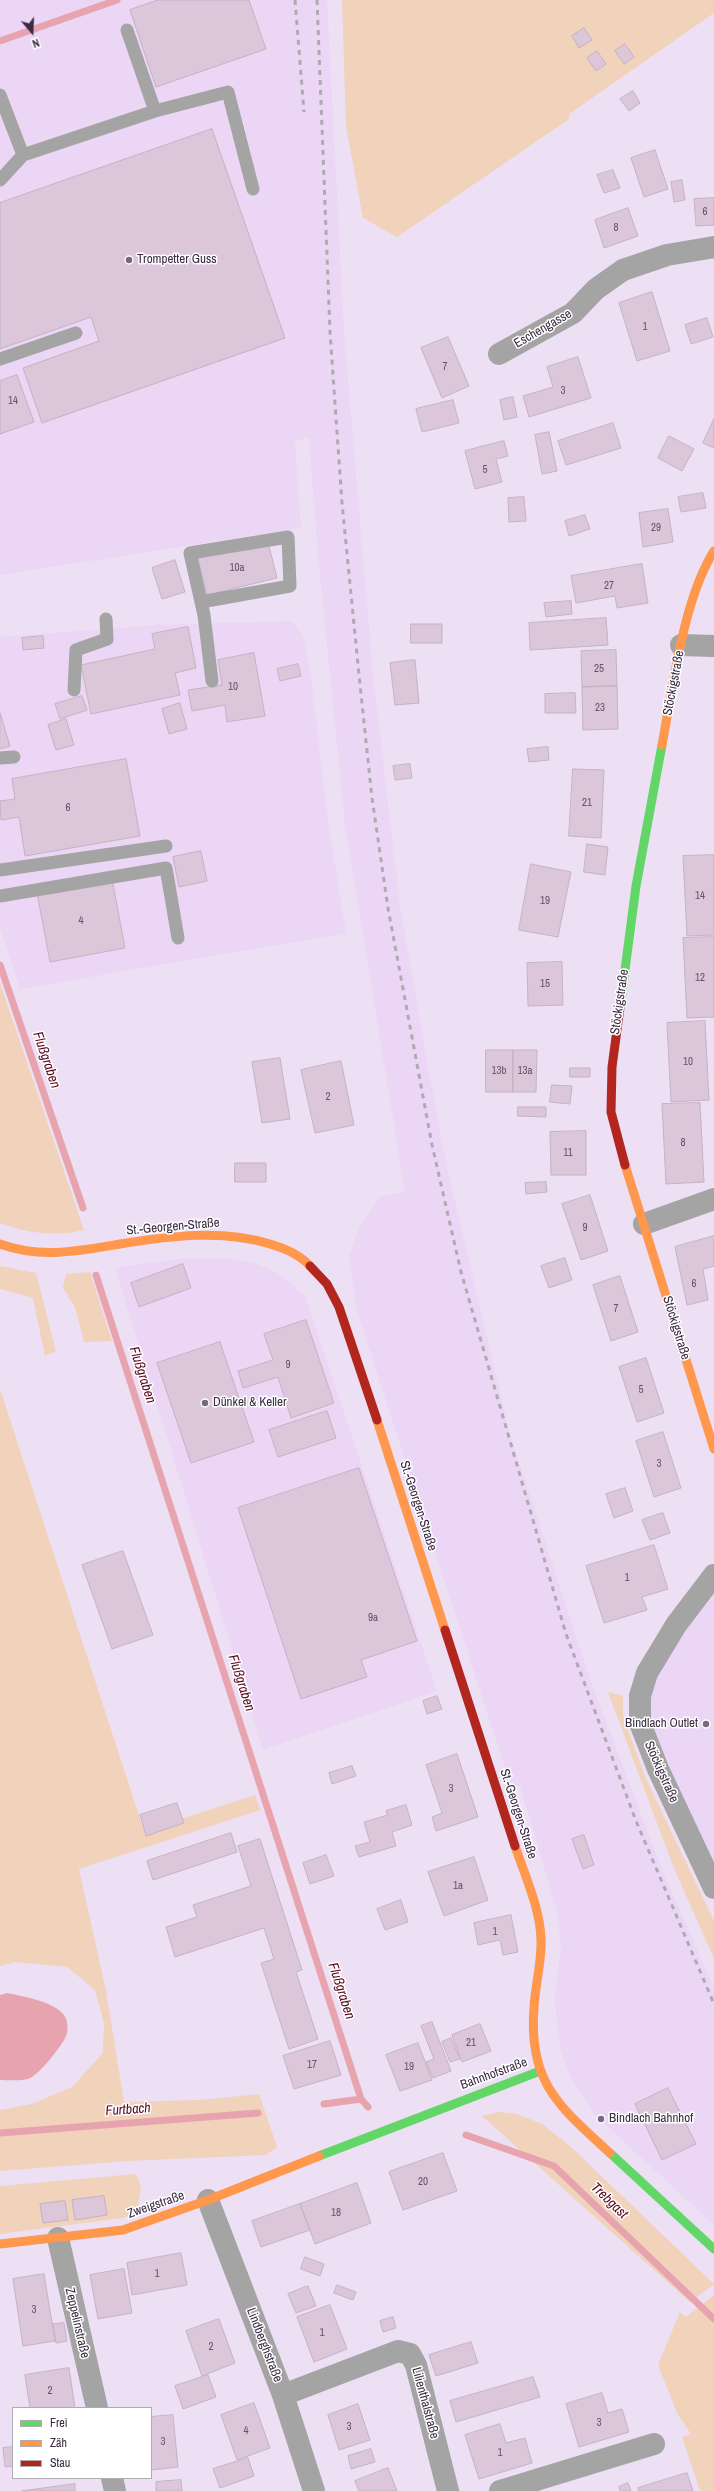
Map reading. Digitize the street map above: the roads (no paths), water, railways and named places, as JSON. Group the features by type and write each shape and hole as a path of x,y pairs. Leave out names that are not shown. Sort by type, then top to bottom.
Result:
{"street":[{"name":"Eschengasse","path":"499,354 573,313 596,289 623,270 667,255 714,247"},
{"name":"Stöckigstraße","path":"714,551 702,570 681,645 636,886 612,1067 611,1112 714,1449"},
{"path":"681,645 714,646"},
{"path":"644,1224 714,1200"},
{"name":"St.-Georgen-Straße","path":"0,1244 32,1252 75,1252 139,1241 182,1237 234,1236 280,1246 300,1258 327,1284 339,1307 354,1348 538,1916 541,1940 533,2004 532,2043 540,2072"},
{"name":"Stöckigstraße","path":"714,1575 676,1625 647,1673 640,1696 640,1723 658,1769 714,1888"},
{"name":"Bahnhofstraße","path":"313,2159 481,2092 540,2072 555,2098 586,2133 714,2249"},
{"name":"Zweigstraße","path":"0,2244 123,2230 208,2200 313,2159"},
{"name":"Lindberghstraße","path":"208,2200 283,2395 314,2491"},
{"name":"Zeppelinstraße","path":"58,2238 97,2407"},
{"name":"Lilienthalstraße","path":"283,2395 398,2351 410,2354 416,2365 448,2491"},
{"path":"500,2491 654,2444"},
{"path":"112,2479 115,2491"}],"lane":[{"path":"127,30 155,111"},
{"path":"0,180 23,155 155,111 228,92 253,189"},
{"path":"0,95 23,155"},
{"path":"0,359 76,333"},
{"path":"201,602 290,586 288,537 190,553 201,602 212,681"},
{"path":"74,690 76,650 107,639 106,619"},
{"path":"0,758 14,756"},
{"path":"0,870 166,846"},
{"path":"0,896 166,868 178,938"}],"waterway":[{"path":"0,41 117,0"},
{"name":"Flußgraben","path":"0,965 83,1208"},
{"name":"Flußgraben","path":"96,1275 361,2099 368,2107"},
{"name":"Furtbach","path":"324,2104 361,2099"},
{"name":"Furtbach","path":"0,2133 258,2113"},
{"name":"Trebgast","path":"466,2135 554,2166 714,2319"}],"railway":[{"path":"295,0 304,112"},
{"path":"317,0 330,332 342,503 359,675 372,798 388,908 432,1145 461,1272 566,1634 636,1821 714,2004"}],"place":[{"name":"Trompetter Guss","path":"129,260"},
{"name":"Dünkel & Keller","path":"205,1403"},
{"name":"Bindlach Outlet","path":"706,1724"},
{"name":"Bindlach Bahnhof","path":"601,2119"}]}
